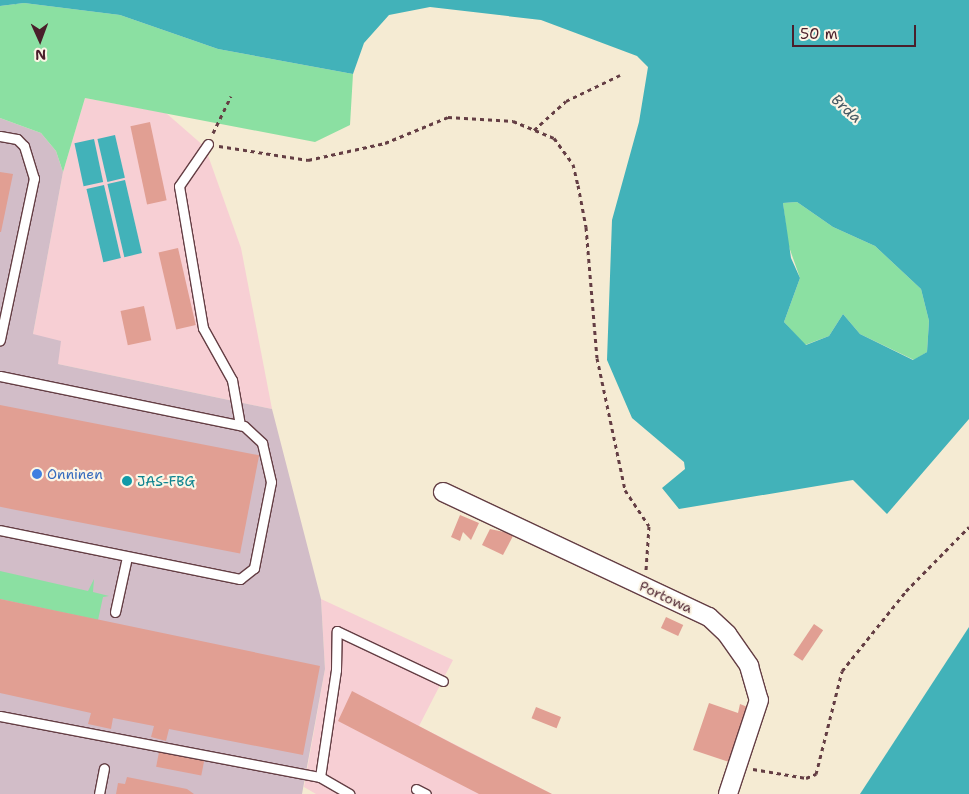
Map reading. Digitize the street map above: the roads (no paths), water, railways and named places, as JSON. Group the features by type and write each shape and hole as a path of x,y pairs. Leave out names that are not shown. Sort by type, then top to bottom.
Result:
{"street":[{"name":"Portowa","path":"443,492 709,617 741,649 759,700 728,794"}],"lane":[{"path":"0,136 18,140 24,146 34,178 2,321 0,340"},
{"path":"208,144 179,186 203,328 232,380 240,425"},
{"path":"0,376 240,425 253,430 262,443 271,482 249,575 231,578 0,530"},
{"path":"115,612 127,557"},
{"path":"320,777 336,670 337,631 443,680"},
{"path":"0,716 320,777 349,794"},
{"path":"99,794 104,768"},
{"path":"416,789 426,794"}],"water":[{"name":"Brda","path":"0,0 969,0 969,419 887,514 853,480 679,509 662,488 685,469 684,462 632,418 607,360 612,220 639,122 648,67 637,56 541,20 430,7 389,15 364,43 353,74 218,49 120,15 24,3 0,6","holes":["797,202 833,227 875,246 921,289 929,321 927,352 913,360 860,334 843,314 829,336 806,345 784,322 800,278 791,258 783,203"]},
{"path":"115,135 125,178 107,182 97,139"},
{"path":"94,139 103,182 84,186 74,143"},
{"path":"125,180 142,253 124,257 107,184"},
{"path":"104,185 121,258 103,262 86,189"},
{"path":"969,627 969,794 860,794"}],"place":[{"name":"Onninen","path":"37,474"},
{"name":"JAS-FBG","path":"127,481"}]}
